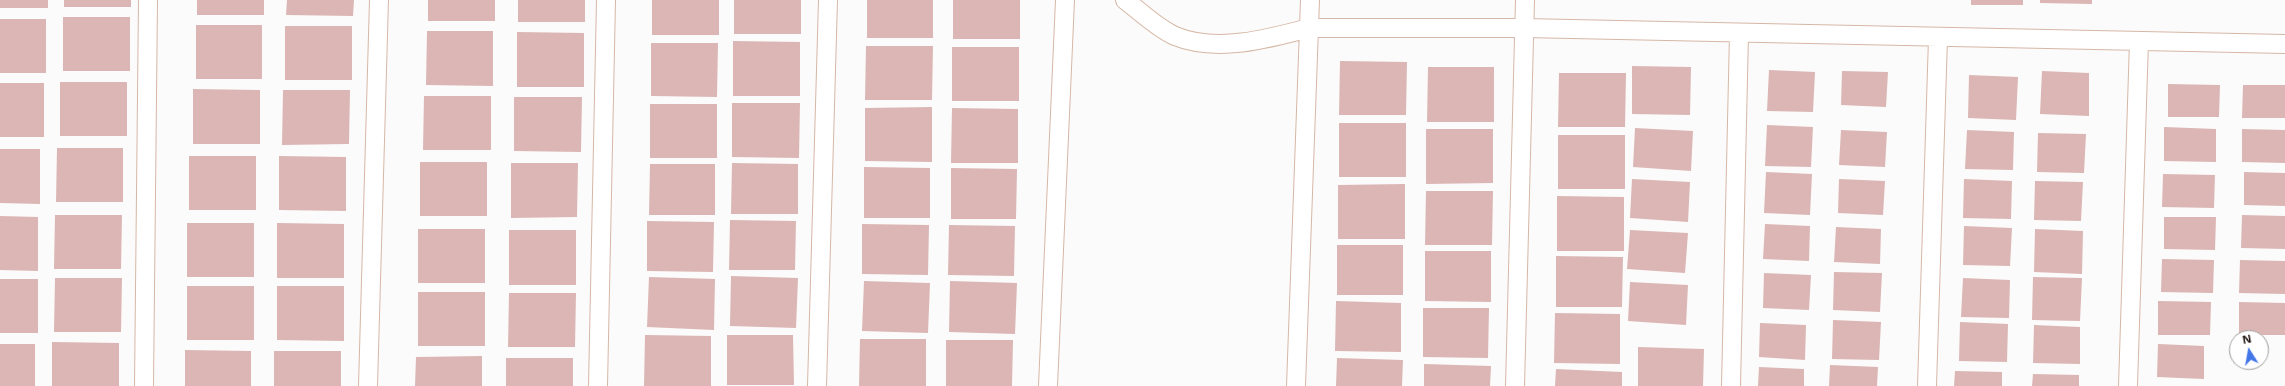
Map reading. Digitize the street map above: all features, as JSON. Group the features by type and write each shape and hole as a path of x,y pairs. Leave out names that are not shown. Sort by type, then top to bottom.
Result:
{"lane":[{"path":"144,386 148,0"},
{"path":"368,386 380,0"},
{"path":"598,386 606,0"},
{"path":"817,386 828,0"},
{"path":"1048,386 1065,0"},
{"path":"1126,0 1174,35 1194,42 1215,43 1257,40 1310,28 1524,28 1739,34 2285,44"},
{"path":"1296,386 1310,0"},
{"path":"1515,386 1525,0"},
{"path":"1731,386 1739,34"},
{"path":"1926,386 1938,38"},
{"path":"2128,386 2138,41"}],"building":[{"path":"0,0 48,0 48,8 0,8"},
{"path":"64,0 131,0 131,7 64,7"},
{"path":"197,0 264,0 264,15 197,15"},
{"path":"287,0 354,0 353,16 286,15"},
{"path":"428,0 495,0 495,21 428,21"},
{"path":"518,0 585,0 585,22 518,22"},
{"path":"652,0 719,0 719,35 652,35"},
{"path":"734,0 801,0 801,34 734,34"},
{"path":"867,0 933,0 933,38 867,38"},
{"path":"953,0 1020,0 1020,39 953,39"},
{"path":"1971,0 2023,0 2023,5 1971,5"},
{"path":"2040,0 2092,0 2092,4 2040,3"},
{"path":"63,17 130,17 130,71 63,71"},
{"path":"0,19 46,19 46,73 0,73"},
{"path":"196,25 262,25 262,79 196,79"},
{"path":"285,26 352,26 352,80 285,80"},
{"path":"427,31 493,31 493,86 426,85"},
{"path":"517,32 584,33 584,87 517,87"},
{"path":"733,41 800,42 800,96 733,96"},
{"path":"651,43 718,43 717,97 651,96"},
{"path":"866,46 933,46 932,100 865,100"},
{"path":"952,47 1019,47 1019,101 952,101"},
{"path":"1340,61 1407,62 1406,115 1339,115"},
{"path":"1632,66 1691,67 1690,115 1632,114"},
{"path":"1428,67 1494,67 1494,122 1427,122"},
{"path":"1769,70 1815,72 1813,112 1767,111"},
{"path":"1842,71 1888,72 1886,107 1841,105"},
{"path":"2042,71 2089,73 2089,116 2040,114"},
{"path":"1559,73 1626,73 1625,127 1558,127"},
{"path":"1969,75 2018,77 2016,120 1968,118"},
{"path":"60,82 127,82 127,136 60,136"},
{"path":"0,83 44,83 44,137 0,137"},
{"path":"2168,84 2220,85 2219,117 2168,117"},
{"path":"2243,85 2285,85 2285,118 2242,118"},
{"path":"193,89 260,90 260,144 193,144"},
{"path":"283,90 350,90 349,144 282,145"},
{"path":"424,96 491,96 491,150 423,150"},
{"path":"514,97 582,97 581,152 514,151"},
{"path":"732,103 800,103 799,158 732,157"},
{"path":"650,104 717,104 717,158 650,158"},
{"path":"932,107 932,162 865,161 865,108"},
{"path":"952,108 1018,109 1018,163 951,163"},
{"path":"1339,123 1406,123 1406,177 1339,177"},
{"path":"1767,125 1813,127 1811,167 1765,166"},
{"path":"2164,127 2216,129 2216,162 2164,161"},
{"path":"1635,128 1693,131 1691,171 1633,167"},
{"path":"1426,129 1493,129 1493,183 1426,184"},
{"path":"2242,129 2285,130 2285,163 2242,162"},
{"path":"1841,130 1887,132 1885,167 1839,165"},
{"path":"1967,130 2014,132 2013,170 1965,169"},
{"path":"2038,133 2086,134 2084,173 2037,172"},
{"path":"1558,135 1625,135 1625,189 1558,189"},
{"path":"57,148 123,148 123,202 56,202"},
{"path":"0,149 40,149 40,204 0,203"},
{"path":"189,156 256,156 256,210 189,210"},
{"path":"279,156 346,157 346,211 279,210"},
{"path":"420,162 487,162 487,216 420,216"},
{"path":"511,163 578,163 577,217 511,218"},
{"path":"732,163 798,164 798,214 731,214"},
{"path":"650,164 715,164 715,215 649,215"},
{"path":"864,167 930,168 930,218 864,218"},
{"path":"951,168 1017,169 1016,219 951,219"},
{"path":"1766,172 1812,174 1810,215 1764,213"},
{"path":"2244,172 2285,173 2285,206 2244,205"},
{"path":"2163,174 2215,175 2214,208 2162,207"},
{"path":"1632,179 1690,182 1688,222 1630,218"},
{"path":"1839,179 1885,181 1883,215 1838,213"},
{"path":"1964,179 2012,181 2011,219 1963,218"},
{"path":"2035,181 2083,182 2081,221 2034,220"},
{"path":"1405,184 1405,239 1338,239 1338,185"},
{"path":"1426,191 1493,191 1492,245 1425,245"},
{"path":"1557,196 1624,197 1624,251 1557,251"},
{"path":"55,215 122,215 121,269 54,269"},
{"path":"2242,215 2285,216 2285,249 2241,248"},
{"path":"0,216 38,217 38,271 0,270"},
{"path":"2164,217 2216,217 2215,250 2164,249"},
{"path":"730,220 796,221 795,270 729,270"},
{"path":"647,221 714,222 713,272 647,271"},
{"path":"187,223 254,223 254,277 187,277"},
{"path":"277,223 344,224 344,278 277,278"},
{"path":"862,224 929,225 928,275 862,274"},
{"path":"1765,224 1810,226 1809,261 1763,259"},
{"path":"949,225 1015,226 1014,276 948,275"},
{"path":"1964,226 2012,228 2010,266 1963,265"},
{"path":"1836,227 1881,229 1880,264 1834,262"},
{"path":"418,229 485,229 485,283 418,283"},
{"path":"2035,229 2083,231 2082,274 2034,272"},
{"path":"509,230 576,230 576,285 509,285"},
{"path":"1630,230 1688,233 1685,273 1627,269"},
{"path":"1337,245 1403,245 1403,295 1337,295"},
{"path":"1425,251 1491,251 1491,302 1425,301"},
{"path":"1556,256 1623,257 1622,307 1556,307"},
{"path":"2162,259 2214,260 2213,293 2161,292"},
{"path":"2240,260 2285,261 2285,294 2239,293"},
{"path":"1834,272 1882,273 1880,312 1833,310"},
{"path":"1764,273 1811,275 1809,310 1763,308"},
{"path":"731,276 798,278 796,328 730,326"},
{"path":"649,277 715,279 714,330 647,327"},
{"path":"2033,277 2082,278 2080,321 2032,320"},
{"path":"55,278 122,278 121,332 54,332"},
{"path":"1963,278 2010,280 2009,318 1961,317"},
{"path":"0,279 38,279 38,333 0,333"},
{"path":"864,281 930,283 928,333 862,331"},
{"path":"950,281 1017,283 1015,334 949,332"},
{"path":"1630,282 1688,285 1686,325 1628,321"},
{"path":"187,286 254,286 254,340 187,340"},
{"path":"277,286 344,286 344,341 277,340"},
{"path":"418,292 485,292 485,346 418,346"},
{"path":"509,293 576,293 575,347 508,347"},
{"path":"1336,301 1401,303 1401,352 1335,351"},
{"path":"2158,301 2211,302 2210,335 2158,335"},
{"path":"2239,302 2285,303 2285,335 2269,335 2269,330 2239,330"},
{"path":"1423,308 1489,308 1488,358 1423,357"},
{"path":"1555,313 1620,314 1620,364 1554,363"},
{"path":"1833,320 1881,322 1879,360 1832,359"},
{"path":"1960,322 2008,324 2007,362 1959,361"},
{"path":"1760,323 1806,325 1805,360 1759,357"},
{"path":"2034,325 2080,327 2080,364 2033,363"},
{"path":"645,335 711,336 711,386 644,386"},
{"path":"727,335 793,335 794,385 727,385"},
{"path":"860,339 926,339 926,386 859,386"},
{"path":"946,340 1013,340 1012,386 946,386"},
{"path":"52,342 119,343 119,386 52,386"},
{"path":"0,344 35,344 35,386 0,386"},
{"path":"2158,344 2204,346 2204,379 2157,377"},
{"path":"1638,347 1704,349 1703,386 1638,386"},
{"path":"185,350 251,351 251,386 185,386"},
{"path":"274,351 341,351 341,386 274,386"},
{"path":"482,356 482,386 415,386 416,357"},
{"path":"506,358 573,358 573,386 506,386"},
{"path":"1337,358 1403,360 1402,386 1336,386"},
{"path":"1424,364 1491,366 1490,386 1424,386"},
{"path":"1830,365 1878,367 1877,386 1829,386"},
{"path":"1759,367 1804,369 1804,386 1758,386"},
{"path":"1556,369 1622,372 1622,386 1555,386"},
{"path":"1955,371 2002,372 2002,386 1954,386"},
{"path":"2033,374 2079,375 2079,386 2032,386"}]}
